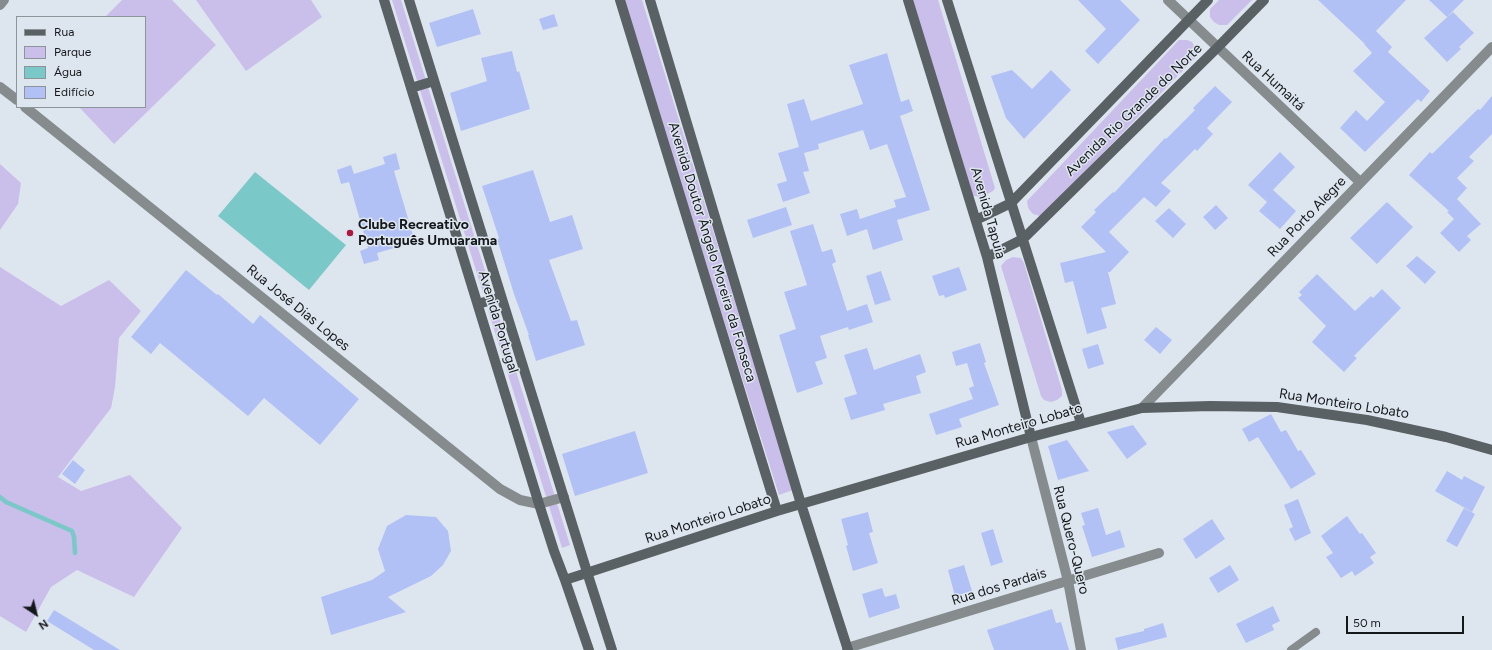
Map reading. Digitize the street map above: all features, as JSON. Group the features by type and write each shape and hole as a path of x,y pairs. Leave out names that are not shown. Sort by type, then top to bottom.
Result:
{"main road":[{"name":"Avenida Portugal","path":"384,0 554,552 589,650"},
{"name":"Avenida Portugal","path":"409,0 612,650"},
{"name":"Avenida Doutor Ângelo Moreira da Fonseca","path":"620,0 777,511"},
{"name":"Avenida Doutor Ângelo Moreira da Fonseca","path":"650,0 802,504 848,649"},
{"name":"Avenida Tapuia","path":"908,0 987,257 1031,437"},
{"name":"Avenida Tapuia","path":"947,0 1081,423"},
{"name":"Avenida Rio Grande do Norte","path":"976,220 1011,203 1208,0"},
{"name":"Avenida Rio Grande do Norte","path":"987,257 1023,239 1264,0"},
{"path":"411,88 434,81"},
{"path":"478,304 502,297"},
{"name":"Rua Monteiro Lobato","path":"565,580 777,511 1031,437 1142,408 1210,406 1277,407 1367,420 1446,436 1492,450"}],"street":[{"path":"0,5 4,0"},
{"name":"Rua Humaitá","path":"1168,0 1360,182"},
{"name":"Rua Porto Alegre","path":"1142,408 1492,47"},
{"path":"0,87 16,99"},
{"name":"Rua José Dias Lopes","path":"26,108 500,489 520,500 539,504 564,497"},
{"name":"Rua Quero-Quero","path":"1031,437 1068,581 1081,650"},
{"name":"Rua dos Pardais","path":"848,649 1159,553"}],"lane":[{"path":"1291,650 1316,632"}],"green space":[{"path":"122,0 172,0 216,45 114,144 80,108 146,108 146,16 106,16"},
{"path":"196,0 311,0 322,17 246,71"},
{"path":"392,0 401,0 491,290 483,293"},
{"path":"623,0 642,0 793,490 779,495"},
{"path":"912,0 938,0 995,188 993,191 979,197 971,195"},
{"path":"1219,0 1252,0 1227,25 1219,25 1210,17 1210,9"},
{"path":"1179,40 1187,40 1192,42 1196,49 1196,57 1042,216 1033,214 1028,208 1027,201"},
{"path":"0,164 21,183 18,204 0,230"},
{"path":"1013,257 1021,258 1024,263 1062,390 1062,396 1051,402 1044,400 1041,396 1001,266 1006,260"},
{"path":"0,267 61,306 109,280 141,311 119,338 115,387 111,408 58,477 81,491 130,475 182,528 134,597 77,570 51,587 26,632 0,616"},
{"path":"496,307 570,545 562,548 488,310"}],"water":[{"path":"255,172 346,245 309,290 218,216"}],"building":[{"path":"1078,0 1120,0 1140,20 1098,64 1085,51 1106,29"},
{"path":"1318,0 1406,0 1376,31 1392,47 1388,52 1430,91 1421,102 1418,99 1365,152 1340,128 1356,110 1367,121 1385,102 1353,71 1372,53 1365,44"},
{"path":"1429,0 1464,0 1447,17"},
{"path":"473,9 481,34 437,47 429,23"},
{"path":"1453,12 1474,33 1459,47 1461,49 1447,62 1424,38"},
{"path":"554,14 558,26 543,30 539,19"},
{"path":"512,51 517,72 519,71 530,109 461,131 450,93 487,81 481,58"},
{"path":"887,53 901,102 909,99 913,111 900,116 930,210 897,220 903,240 873,250 867,229 847,236 840,214 857,209 860,219 896,207 894,200 906,197 887,144 870,150 863,130 818,144 819,149 804,153 809,171 803,172 810,193 783,202 777,184 787,181 778,153 799,147 787,104 804,99 811,121 863,104 849,65"},
{"path":"1012,70 1032,89 1051,70 1071,90 1024,139 1006,118 991,76"},
{"path":"1215,86 1232,102 1207,128 1213,134 1197,151 1195,149 1161,183 1171,191 1156,207 1144,197 1109,232 1129,252 1110,272 1108,272 1116,304 1101,308 1107,328 1087,334 1073,281 1065,283 1060,263 1106,252 1081,227 1096,212 1094,210 1113,192 1114,193 1165,138 1166,139 1195,110 1193,108"},
{"path":"1492,96 1492,134 1469,157 1474,161 1457,178 1467,188 1457,199 1481,224 1467,236 1471,240 1459,252 1440,233 1454,219 1447,212 1449,211 1409,175 1430,152 1432,154 1478,109 1480,110"},
{"path":"1280,152 1295,167 1273,190 1296,211 1280,229 1259,211 1267,202 1248,185"},
{"path":"396,153 400,169 394,171 415,242 377,253 379,260 364,264 360,251 368,248 349,182 341,184 337,170 351,165 354,174 385,164 383,157"},
{"path":"533,170 550,222 572,215 583,249 549,260 571,321 577,320 585,345 536,361 529,335 514,294 497,239 499,238 482,186"},
{"path":"1387,202 1413,227 1377,264 1350,238"},
{"path":"1216,205 1228,218 1215,230 1203,217"},
{"path":"786,207 792,225 753,238 747,220"},
{"path":"1169,208 1186,224 1173,238 1155,221"},
{"path":"813,224 822,252 832,249 836,262 832,264 847,311 867,304 873,322 849,330 848,327 820,336 827,358 815,362 823,384 797,393 779,335 796,329 784,292 807,285 790,231"},
{"path":"1417,256 1436,272 1425,284 1406,266"},
{"path":"959,267 967,290 945,298 944,295 939,296 932,276"},
{"path":"186,270 217,295 218,294 253,324 260,315 359,399 320,445 264,398 248,416 160,343 151,354 131,337"},
{"path":"881,271 891,300 875,305 866,276"},
{"path":"1317,274 1355,311 1371,296 1373,298 1382,289 1401,308 1354,356 1357,358 1344,372 1312,342 1326,326 1298,298 1302,295 1299,292"},
{"path":"1156,327 1172,340 1160,354 1144,340"},
{"path":"980,343 986,362 984,363 999,405 959,419 962,427 936,435 929,414 973,399 969,388 974,386 967,363 956,366 952,352"},
{"path":"1098,344 1104,364 1088,369 1082,349"},
{"path":"867,348 874,370 920,354 926,372 916,376 921,393 883,404 885,410 851,420 844,398 857,394 844,355"},
{"path":"1271,414 1281,432 1286,430 1298,451 1301,450 1316,474 1291,489 1258,437 1249,442 1242,429"},
{"path":"1133,425 1147,444 1127,459 1107,432"},
{"path":"635,431 648,473 575,496 562,454"},
{"path":"1067,440 1089,471 1058,480 1048,446"},
{"path":"73,460 85,470 75,484 62,474"},
{"path":"1447,471 1462,480 1464,476 1485,487 1472,512 1435,491"},
{"path":"1298,499 1311,533 1295,541 1289,529 1293,527 1284,505"},
{"path":"1098,508 1106,535 1120,530 1125,547 1092,557 1082,526 1085,525 1081,513"},
{"path":"1464,508 1475,514 1457,547 1446,541"},
{"path":"868,512 873,532 869,533 878,563 853,571 841,519"},
{"path":"406,515 436,517 448,531 451,551 443,565 431,576 388,597 406,612 331,635 321,597 372,580 385,571 378,549 387,526"},
{"path":"1347,516 1360,534 1362,533 1376,553 1370,557 1374,563 1355,576 1352,571 1341,578 1326,557 1333,553 1321,536"},
{"path":"1212,519 1225,539 1196,559 1183,539"},
{"path":"993,529 1003,562 991,566 981,533"},
{"path":"964,565 972,591 955,596 948,570"},
{"path":"1230,565 1239,580 1218,593 1209,578"},
{"path":"882,588 885,597 896,594 900,608 869,618 862,594"},
{"path":"1273,606 1280,621 1272,625 1274,630 1246,643 1236,624"},
{"path":"1052,609 1056,623 1061,622 1069,650 994,650 987,630"},
{"path":"54,610 120,650 94,650 47,621"},
{"path":"1163,623 1167,637 1118,650 1115,638 1144,631 1144,629"}],"waterway":[{"path":"0,497 6,502 72,531 75,553"}],"place":[{"name":"Clube Recreativo Português Umuarama","path":"350,233"}]}
